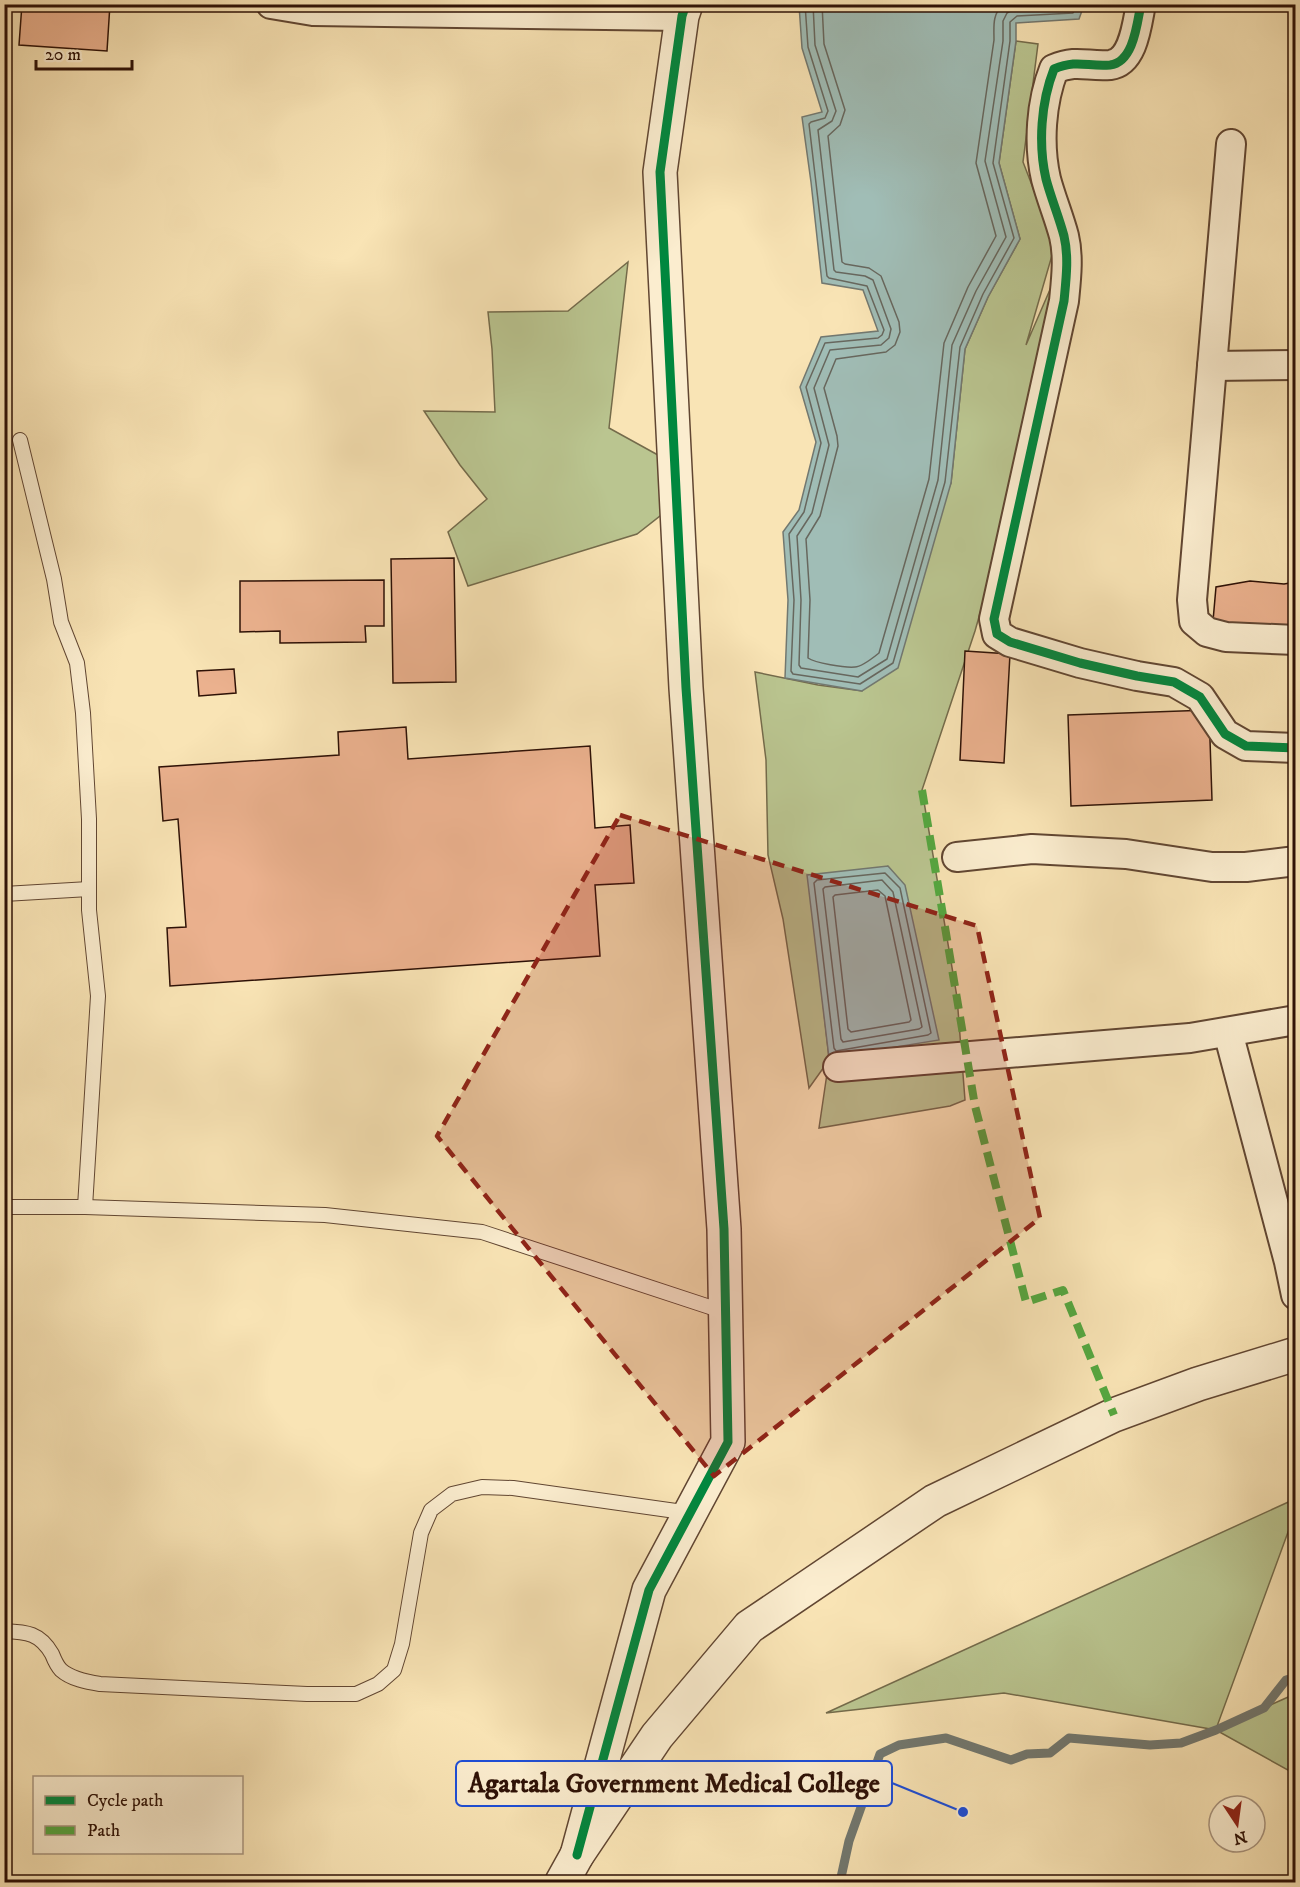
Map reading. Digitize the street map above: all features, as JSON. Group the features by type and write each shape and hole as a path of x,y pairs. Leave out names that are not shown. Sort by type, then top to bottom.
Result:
{"street":[{"path":"271,4 314,11 684,10 660,172 686,688 724,1229 728,1442 649,1590 570,1869"},
{"path":"1141,4 1128,54 1113,65 1069,63 1054,69 1047,86 1042,159 1046,180 1065,238 1067,263 1064,301 994,619 997,634 1010,642 1080,663 1174,682 1200,697 1225,734 1246,746 1296,748"},
{"path":"1231,144 1192,600 1194,621 1207,632 1226,637 1296,640"},
{"path":"1212,366 1296,365"},
{"path":"957,857 1032,849 1126,854 1212,867 1246,867 1296,861"},
{"path":"838,1067 1190,1038 1296,1020"},
{"path":"1228,1032 1296,1295"},
{"path":"570,1869 657,1736 749,1627 935,1501 1114,1415 1198,1384 1296,1354"}],"lane":[{"path":"20,440 54,579 61,622 77,663 83,713 89,807 89,910 98,996 85,1207"},
{"path":"4,894 89,889"},
{"path":"4,1207 85,1207 325,1215 482,1232 725,1312"},
{"path":"4,1631 20,1631 37,1636 50,1650 61,1670 78,1679 100,1684 308,1694 356,1694 378,1684 394,1670 402,1644 421,1533 431,1510 452,1494 482,1487 513,1488 690,1513"}],"highlighted area":[{"path":"620,815 977,926 1040,1218 714,1476 437,1136"}],"green space":[{"path":"1016,41 1038,44 1023,162 1055,245 1026,345 1055,278 1020,472 975,631 922,790 957,997 965,1100 950,1106 819,1128 829,1060 809,1088 783,919 768,855 766,760 755,672 862,691 951,483 965,349 988,297 1020,239 999,163","holes":["888,866 829,1058 819,967"]},
{"path":"628,262 609,428 676,465 665,512 637,534 468,586 448,532 487,499 460,465 424,411 495,412 488,312 568,311"},
{"path":"1295,1499 1295,1513 1216,1729 1295,1694 1295,1774 1216,1730 1004,1693 826,1713"}],"water":[{"path":"799,5 1084,5 1079,19 1016,23 1016,41 999,163 1020,239 988,297 965,349 951,483 898,668 862,691 785,678 788,600 783,532 799,510 816,442 800,387 821,337 878,331 863,290 822,283 802,117 822,112 802,48"},
{"path":"888,866 905,885 939,1040 829,1058 807,875"}],"building":[{"path":"22,4 110,4 107,51 19,45"},
{"path":"454,558 456,682 393,683 391,559"},
{"path":"384,580 384,626 365,626 366,642 280,643 280,631 240,632 240,581"},
{"path":"1250,581 1284,584 1296,582 1296,625 1248,632 1213,621 1216,587"},
{"path":"965,651 1010,654 1004,763 960,760"},
{"path":"234,669 236,693 199,696 197,671"},
{"path":"1209,710 1212,800 1071,806 1068,715"},
{"path":"406,727 408,759 590,746 595,828 630,825 634,883 595,885 600,956 170,986 167,928 186,927 178,819 163,821 159,767 339,755 338,732"}],"waterway":[{"path":"840,1882 849,1841 880,1754 899,1745 946,1738 1011,1760 1027,1754 1050,1753 1069,1738 1150,1745 1181,1743 1264,1708 1286,1680 1296,1677"}],"marked path":[{"path":"922,790 975,1106 1026,1302 1063,1290 1114,1415"}],"cycle path":[{"path":"577,1855 649,1590 728,1442 724,1229 686,688 660,172 682,16 686,4"},
{"path":"1141,4 1136,31 1124,57 1110,65 1070,64 1054,69 1046,95 1042,123 1042,152 1046,179 1066,244 1066,285 994,619 997,634 1010,642 1080,663 1174,682 1200,697 1225,734 1246,746 1296,748"}],"place":[{"name":"Agartala Government Medical College","path":"963,1812"}]}
